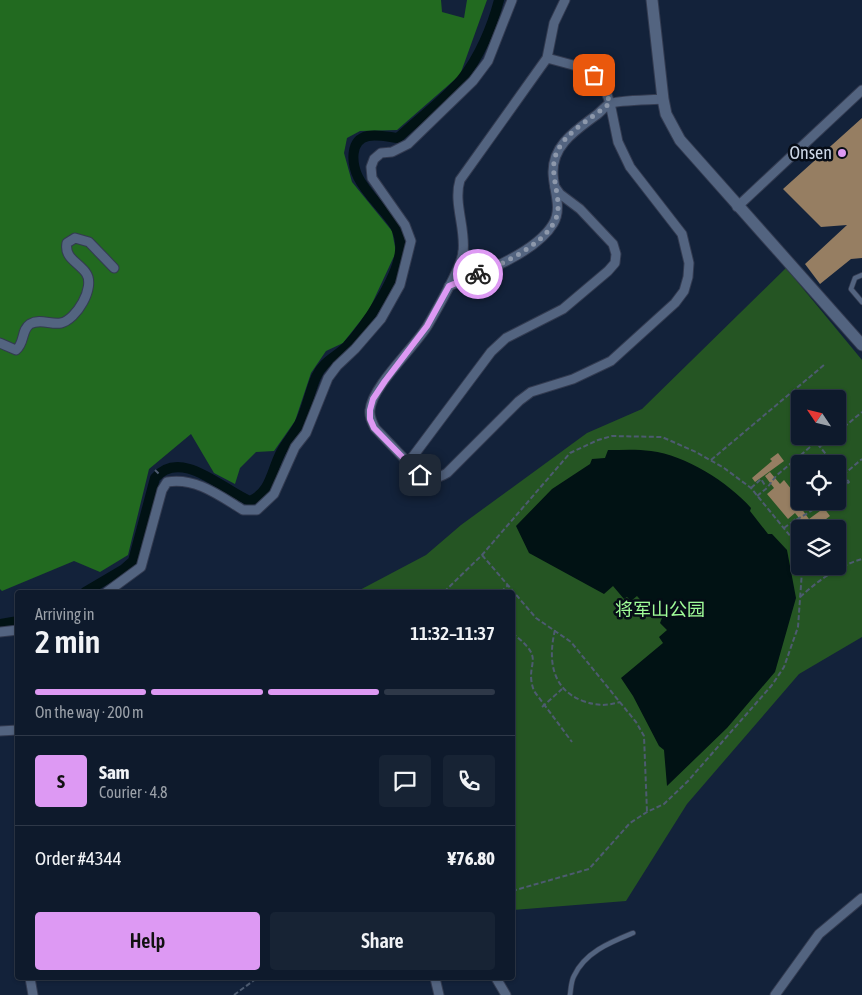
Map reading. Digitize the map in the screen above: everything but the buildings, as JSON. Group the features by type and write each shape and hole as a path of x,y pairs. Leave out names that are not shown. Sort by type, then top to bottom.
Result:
{"street":[{"path":"110,590 142,567 162,490 167,482 178,480 196,484 250,512 257,510 274,494 295,447 306,433 328,378 381,319 400,285 411,241 401,217 372,178 371,167 374,159 381,153 392,152 408,144 473,81 488,61 512,0"},
{"path":"547,58 584,68 603,84 610,103 618,142 630,167 682,234 689,263 688,277 684,291 675,303 611,361 573,379 531,392 519,401 447,473 438,478 428,479 420,475 374,428 370,419 373,399 427,326 449,286 463,252 458,192 460,180 547,58 554,23 565,0"},
{"path":"652,0 663,99 666,114 680,140 737,207 862,345"},
{"path":"737,207 862,90"},
{"path":"449,286 487,271 531,246 544,236 554,223 558,210 554,159 559,148 572,134 610,103 663,99"},
{"path":"408,463 491,352 506,338 564,309 608,271 615,262 616,254 613,244 580,209 560,194 555,187"},
{"path":"0,343 16,350 21,346 26,329 30,324 37,322 61,323 81,306 90,280 86,273 69,256 66,250 67,243 76,238 89,242 114,268"},
{"path":"463,252 487,271"},
{"path":"0,632 15,630"},
{"path":"0,731 15,730"},
{"path":"775,995 818,934 862,898"},
{"path":"30,980 33,995"},
{"path":"435,980 439,995"},
{"path":"497,980 506,995"}],"lane":[{"path":"862,275 856,278 850,289 862,302"},
{"path":"570,995 574,976 583,962 604,945 633,934"}],"path":[{"path":"711,460 824,366"},
{"path":"846,425 862,412"},
{"path":"446,590 482,555 570,453 598,440 612,436 662,437 711,460 751,488 791,537"},
{"path":"757,496 767,488 776,476 816,442 827,455"},
{"path":"846,472 862,459"},
{"path":"155,470 162,477"},
{"path":"751,488 761,479 767,488"},
{"path":"794,520 814,510"},
{"path":"784,528 791,522"},
{"path":"482,555 512,590"},
{"path":"800,597 817,581 837,569 862,559"},
{"path":"515,890 589,869 630,823 664,804 688,781 772,685 784,667 792,649 798,627 800,575"},
{"path":"503,590 508,586"},
{"path":"515,594 536,618 571,642 620,702 644,736 647,812"},
{"path":"555,630 551,659 554,674 562,689 576,698 592,704 606,706 620,702"},
{"path":"515,636 532,652 534,661 531,683 534,691 572,742"},
{"path":"542,707 562,689"},
{"path":"234,995 254,980"}],"green space":[{"path":"0,0 441,0 442,12 464,18 467,0 487,0 460,75 397,130 360,131 347,138 344,153 352,182 392,231 396,252 369,310 343,343 326,351 311,373 295,421 274,451 256,452 240,468 235,484 214,473 191,434 149,469 128,555 100,572 74,561 2,591 0,589"},
{"name":"将军山公园","path":"786,268 862,360 862,637 799,674 687,804 626,901 515,910 515,590 360,590 426,555 461,525 587,433 642,409"}],"shaded area":[{"path":"608,450 640,450 664,454 692,464 718,480 741,498 751,508 750,511 768,534 772,534 787,550 796,598 775,672 727,728 667,786 664,750 659,746 633,696 621,678 663,643 659,637 667,630 660,623 662,618 648,600 644,604 637,596 631,601 627,597 624,599 613,586 604,594 529,553 516,526 552,489 590,464 592,459 605,458"}],"waterway":[{"path":"88,590 124,569 133,561 155,478 165,470 177,467 190,469 250,501 257,497 266,487 281,452 297,429 319,371 347,346 363,327 387,287 398,262 400,248 398,232 358,177 354,166 355,147 362,138 368,136 379,135 398,138 461,80 479,52 489,31 499,0"},
{"path":"0,624 15,622"}],"way so far":[{"path":"478,274 487,271 531,246 544,236 554,223 558,210 553,172 554,159 559,148 572,134 610,103 603,84 594,75"}],"place":[{"name":"Onsen","path":"842,153"}],"route":[{"path":"420,475 374,428 370,419 373,399 419,338 449,286 478,274"}]}
